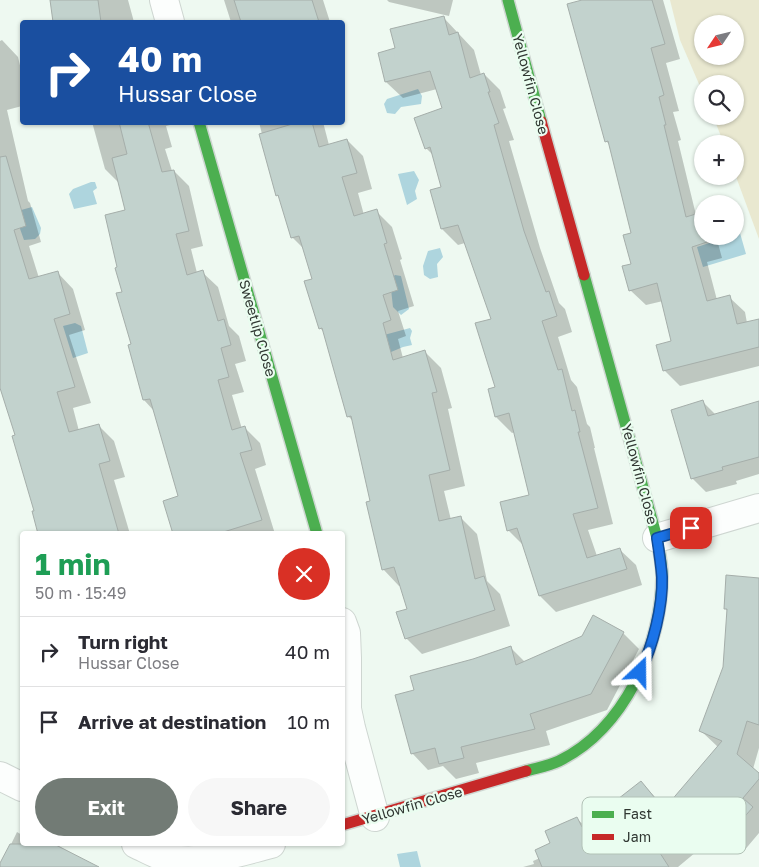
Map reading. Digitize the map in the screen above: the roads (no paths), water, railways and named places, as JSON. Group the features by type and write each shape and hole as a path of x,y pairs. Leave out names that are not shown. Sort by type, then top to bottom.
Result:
{"street":[{"path":"164,0 169,20"},
{"name":"Yellowfin Close","path":"345,824 558,762 584,744 610,719 632,687 648,657 658,619 662,578 657,538 508,0"},
{"name":"Sweetlip Close","path":"200,125 316,531"},
{"path":"657,538 759,508"},
{"path":"345,630 347,709 350,728 375,816"},
{"path":"0,776 20,786"},
{"path":"141,846 170,858 224,862 266,846"}],"water":[{"path":"418,89 422,96 421,104 401,107 395,114 387,113 384,104 387,99"},
{"path":"414,171 419,180 415,191 417,199 407,205 398,174"},
{"path":"95,182 97,188 93,191 97,204 74,209 69,194 73,189"},
{"path":"32,207 41,228 40,234 35,239 24,240 14,212"},
{"path":"703,245 743,245 746,254 703,267 697,247"},
{"path":"440,248 443,257 437,264 438,277 430,279 424,275 423,266 428,251"},
{"path":"395,275 401,276 409,309 401,315 393,307 390,280"},
{"path":"75,323 81,326 88,353 73,358 63,326"},
{"path":"410,328 412,331 410,338 412,345 391,352 385,347 384,335"},
{"path":"417,851 421,867 400,867 397,854"}]}
